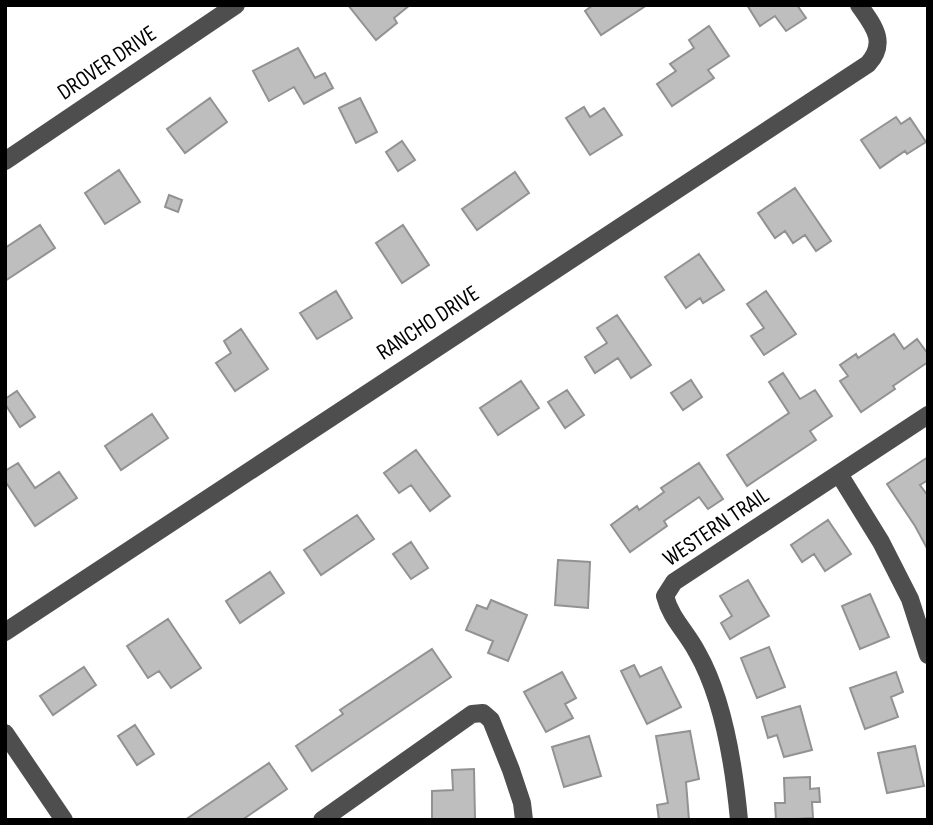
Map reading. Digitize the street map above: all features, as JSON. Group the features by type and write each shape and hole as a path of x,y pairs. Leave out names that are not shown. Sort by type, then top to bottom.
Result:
{"street":[{"name":"DROVER DRIVE","path":"5,161 236,5"},
{"name":"RANCHO DRIVE","path":"5,632 868,64 876,54 878,41 874,27 859,5"},
{"name":"WESTERN TRAIL","path":"739,820 734,770 720,712 697,652 669,612 664,596 674,582 928,415"},
{"path":"839,474 881,542 910,599 928,655"},
{"path":"322,820 472,714 483,713 491,720 512,770 522,803 523,820"},
{"path":"5,733 64,820"}],"building":[{"path":"348,5 410,5 394,18 397,23 376,40"},
{"path":"593,5 647,5 601,35 585,11"},
{"path":"747,5 797,5 806,18 786,31 775,16 760,26"},
{"path":"709,26 729,56 708,70 714,78 672,106 657,84 676,71 670,64 694,48 689,40"},
{"path":"298,48 315,78 325,73 333,88 304,104 294,87 269,101 253,71"},
{"path":"210,98 227,122 185,153 167,129"},
{"path":"360,98 377,132 356,143 339,108"},
{"path":"584,107 590,117 604,108 622,135 590,155 566,118"},
{"path":"896,117 901,124 910,118 926,142 907,154 905,151 880,168 861,140"},
{"path":"402,141 415,160 398,171 386,152"},
{"path":"119,170 140,202 105,224 85,193"},
{"path":"515,172 529,193 477,230 462,209"},
{"path":"795,188 831,241 816,251 805,235 793,243 785,231 775,238 758,213"},
{"path":"169,195 182,200 178,212 165,207"},
{"path":"40,225 55,248 5,281 5,248"},
{"path":"403,225 429,265 402,283 376,243"},
{"path":"699,254 724,290 703,303 700,298 686,308 665,277"},
{"path":"336,291 352,318 317,339 300,313"},
{"path":"766,291 796,334 764,355 751,336 764,328 747,304"},
{"path":"617,315 651,365 631,378 618,358 595,373 585,357 607,343 597,328"},
{"path":"241,329 268,369 235,391 216,363 231,353 224,341"},
{"path":"894,334 904,349 917,339 928,354 928,362 861,412 840,381 848,376 840,365 856,354 858,358"},
{"path":"783,373 800,399 815,390 832,416 810,431 816,440 747,486 727,455 789,413 769,382"},
{"path":"691,380 702,397 683,410 671,393"},
{"path":"521,381 539,408 498,435 480,408"},
{"path":"567,390 584,415 565,428 548,402"},
{"path":"17,391 35,417 20,427 5,404 5,399"},
{"path":"152,414 168,438 121,470 105,446"},
{"path":"416,450 450,496 430,511 411,485 399,493 384,473"},
{"path":"928,457 928,480 920,485 928,496 928,550 887,484"},
{"path":"18,463 35,488 59,472 77,498 35,526 5,481 5,471"},
{"path":"699,463 723,499 708,509 699,497 664,521 667,526 630,552 611,525 637,506 639,510 664,492 661,488"},
{"path":"357,515 374,539 321,575 304,550"},
{"path":"828,520 851,554 825,571 814,554 802,562 791,545"},
{"path":"411,542 428,568 411,579 393,554"},
{"path":"558,560 590,562 588,608 555,605"},
{"path":"270,572 284,593 240,623 226,601"},
{"path":"748,580 769,616 730,639 721,623 732,616 720,596"},
{"path":"870,594 889,637 860,649 842,606"},
{"path":"491,600 527,615 508,661 488,653 493,641 466,630 477,605 487,609"},
{"path":"168,619 201,668 171,688 159,671 148,678 127,646"},
{"path":"769,647 785,687 757,698 741,658"},
{"path":"432,649 451,677 312,771 296,746 343,714 340,710"},
{"path":"634,665 640,677 661,667 681,707 647,724 621,671"},
{"path":"84,667 96,685 53,715 40,696"},
{"path":"562,672 576,698 565,704 573,718 546,732 524,692"},
{"path":"896,672 903,692 891,697 898,717 865,729 850,688"},
{"path":"800,706 812,750 784,757 777,735 768,738 762,717"},
{"path":"135,725 154,754 137,765 118,736"},
{"path":"690,731 699,779 686,782 689,820 659,820 657,805 668,803 656,736"},
{"path":"589,736 601,776 564,787 552,747"},
{"path":"915,746 924,786 887,793 878,753"},
{"path":"269,763 287,789 242,820 185,820"},
{"path":"474,769 475,819 432,819 432,791 453,790 452,770"},
{"path":"810,777 810,789 819,788 820,802 812,802 813,818 776,820 775,803 785,803 784,778"}]}
